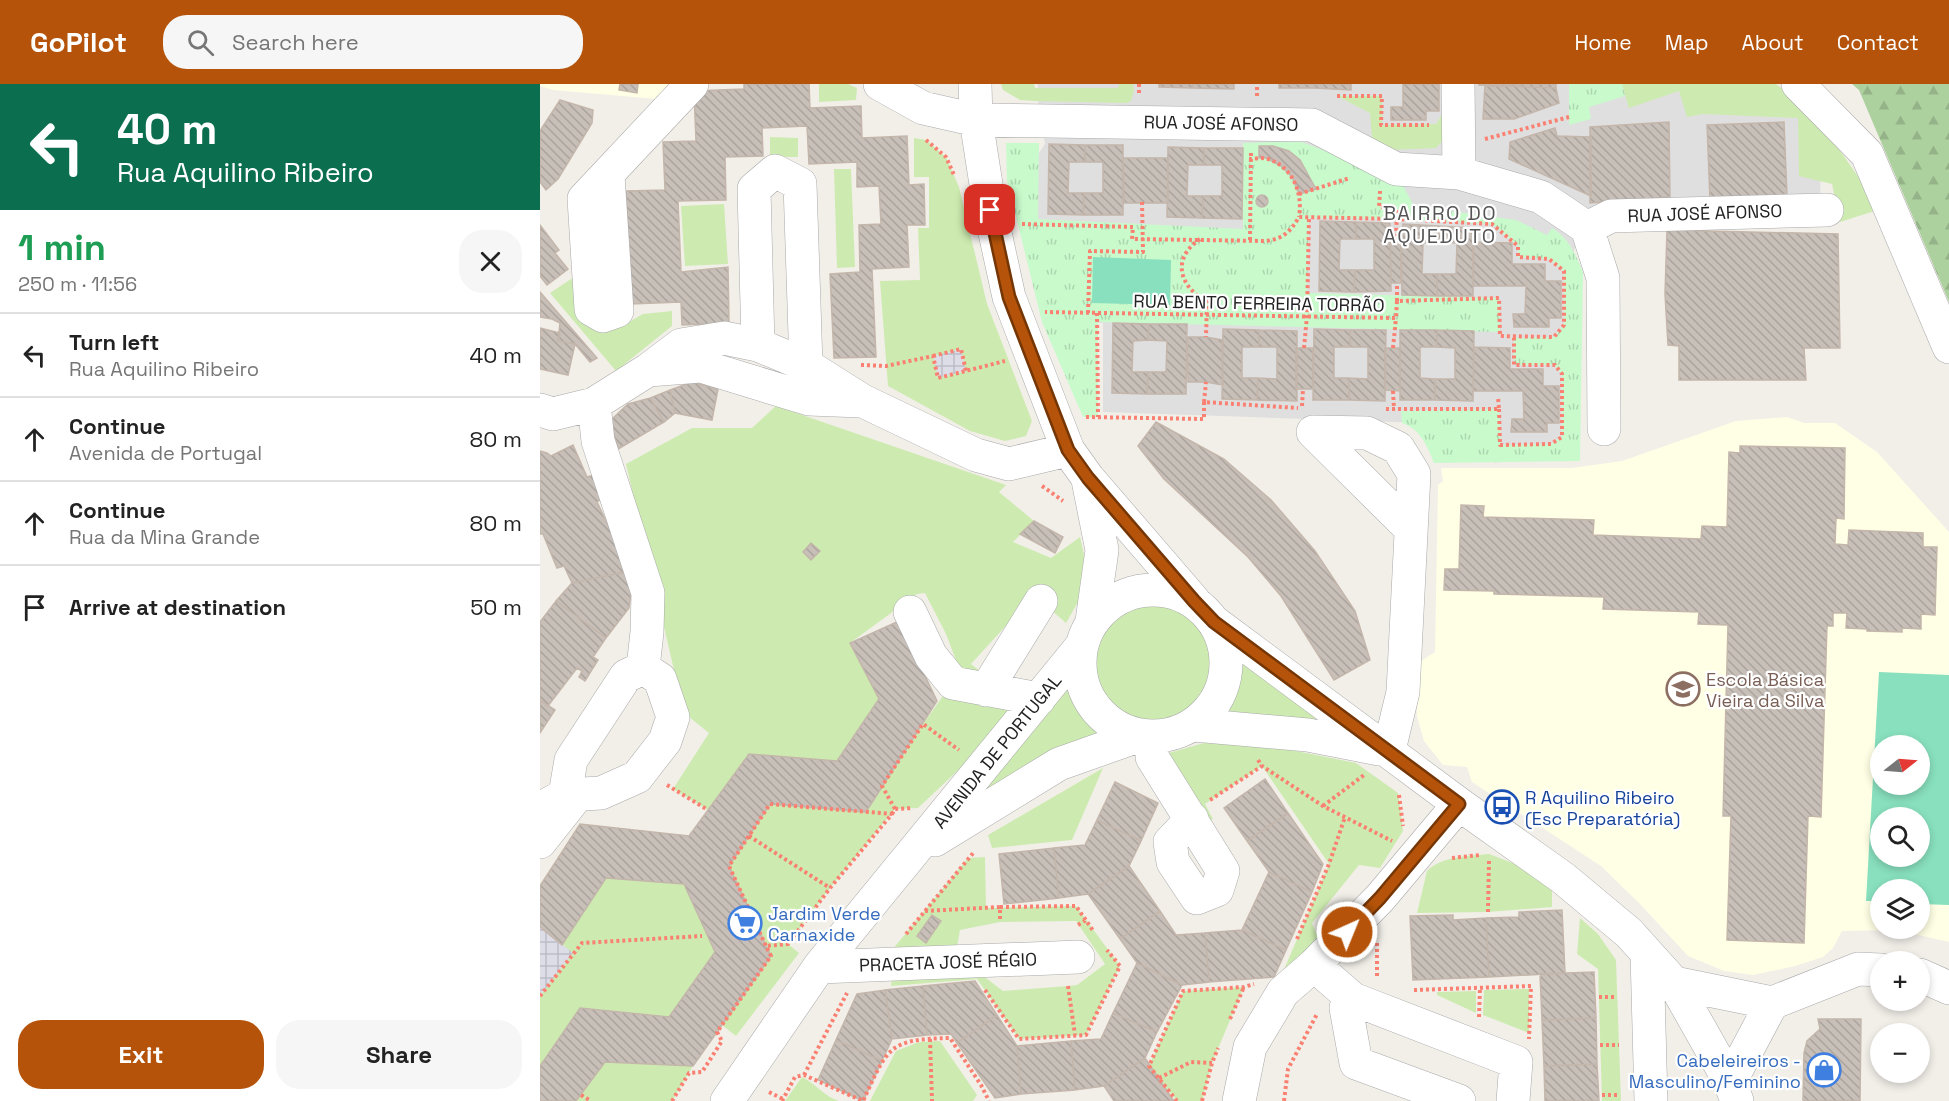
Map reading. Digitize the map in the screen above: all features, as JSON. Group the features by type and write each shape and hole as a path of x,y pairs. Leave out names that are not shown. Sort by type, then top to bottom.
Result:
{"street":[{"path":"608,175 692,84"},
{"name":"RUA JOSÉ AFONSO","path":"880,84 923,108 976,120 1312,125 1396,169 1451,148 1541,196 1587,228 1611,216 1827,210"},
{"path":"975,84 976,120 990,210 1009,297 1068,450 1088,478 1204,611 1379,761"},
{"path":"1451,148 1458,84"},
{"path":"1798,84 1867,154 1949,347"},
{"path":"758,345 754,189 775,171 800,184 806,365"},
{"path":"1587,228 1602,278 1604,429"},
{"path":"540,410 554,414 594,404 648,370 681,345 724,338 758,345 806,365 863,402 976,455 1009,464 1068,450"},
{"path":"648,370 701,366 809,399 863,402"},
{"path":"594,404 598,441 648,593 643,668"},
{"path":"1086,635 1112,601 1139,590 1167,590 1204,611 1226,648 1226,678 1214,704 1194,725 1167,736 1145,736 1112,724 1092,704 1080,677 1086,635 1102,550 1088,478"},
{"path":"1379,761 1403,692 1410,528"},
{"path":"986,690 1041,601"},
{"path":"910,612 931,656 953,683 1039,699"},
{"name":"AVENIDA DE PORTUGAL","path":"727,1101 819,967 1039,699 1086,635"},
{"path":"561,800 601,793 637,777 665,741 673,717 660,680 643,668"},
{"path":"540,843 561,800 571,760 626,676 643,668"},
{"path":"1194,725 1308,735 1379,761 1459,804 1563,878 1629,933 1674,983 1734,1092"},
{"path":"1145,736 1152,757 1198,812"},
{"name":"AVENIDA DE PORTUGAL","path":"914,854 1059,764 1145,736"},
{"path":"1239,1101 1250,1047 1305,952 1380,898 1459,804"},
{"path":"1305,952 1365,991 1516,1062 1513,1101"},
{"path":"1635,1098 1647,954"},
{"name":"PRACETA JOSÉ RÉGIO","path":"819,967 881,964 1073,972"},
{"path":"1674,983 1772,1003 1858,969 1870,970"},
{"path":"1930,979 1949,988"},
{"path":"1365,991 1346,1008 1356,1063 1459,1101"},
{"path":"1734,1092 1772,1003"}],"path":[{"path":"1337,96 1382,96 1381,125 1451,148 1569,117"},
{"path":"1250,240 1249,159 1255,124"},
{"path":"926,140 946,157 955,177"},
{"path":"1016,224 1133,227 1132,239 1277,240 1286,235 1299,217 1299,194 1292,177 1281,166 1266,158 1249,159"},
{"path":"1299,194 1358,176"},
{"path":"1380,187 1379,207 1397,208 1396,238"},
{"path":"1088,313 1090,251 1143,252 1142,202"},
{"path":"1299,217 1492,224 1518,246 1518,257 1550,259 1564,271 1564,325 1554,337 1514,338 1514,365 1555,365 1562,374 1562,436 1551,444 1500,445 1498,397"},
{"path":"1304,348 1309,218"},
{"path":"1201,239 1187,250 1182,259 1182,273 1191,291 1207,302 1206,337"},
{"path":"1397,283 1397,301"},
{"name":"RUA BENTO FERREIRA TORRÃO","path":"1039,312 1396,318 1397,301 1498,298 1500,336 1514,338"},
{"path":"1097,313 1098,417"},
{"path":"1393,348 1396,318"},
{"path":"886,366 961,349 966,371"},
{"path":"933,356 938,378 1008,360 1005,351"},
{"path":"1083,417 1204,419 1206,382"},
{"path":"1204,402 1302,408 1303,389"},
{"path":"1393,390 1394,409"},
{"path":"1382,409 1499,409"},
{"path":"1034,458 1041,485 1069,505"},
{"path":"895,809 882,786 923,724 961,752"},
{"path":"1252,752 1262,766 1323,806 1396,843 1400,837"},
{"path":"1323,806 1379,761"},
{"path":"1198,812 1262,766"},
{"path":"642,770 708,810"},
{"path":"1398,793 1403,831"},
{"path":"672,1101 688,1073 702,1072 722,1041 717,1032 771,956 729,866 770,804 892,814"},
{"path":"895,809 918,808"},
{"path":"766,946 788,944 830,888 895,809"},
{"path":"1305,952 1329,864 1345,817"},
{"path":"804,1075 853,983 870,984 881,964 984,839 969,820"},
{"path":"749,836 830,888"},
{"path":"1451,858 1489,854 1488,912"},
{"path":"925,911 1000,907 1000,922"},
{"path":"1078,925 1086,920"},
{"path":"540,996 582,943 702,936"},
{"path":"1073,972 1075,1035"},
{"path":"1365,991 1376,973"},
{"path":"1177,1101 1149,1066 1182,991 1244,987 1255,984"},
{"path":"1403,990 1531,986 1529,1040 1519,1035"},
{"path":"1479,1017 1480,988"},
{"path":"1617,988 1617,1006"},
{"path":"1415,990 1426,994"},
{"path":"1599,997 1617,997"},
{"path":"1468,1012 1489,1021"},
{"path":"1618,1035 1619,1055"},
{"path":"782,1101 795,1077 804,1075 863,1101 882,1061 894,1047 906,1042 950,1038 989,1101"},
{"path":"930,1039 932,1101"},
{"path":"1600,1045 1619,1045"},
{"path":"1159,1078 1191,1062 1212,1063"},
{"path":"1620,1085 1635,1098"},
{"path":"581,1095 591,1101"},
{"path":"1602,1095 1635,1098"},
{"path":"1620,1101 1635,1098"}],"shaded area":[{"path":"540,84 670,84 657,99 553,90 540,86"},
{"path":"1038,84 1750,84 1821,120 1820,219 1582,222 1571,263 1571,450 1494,463 1484,425 1103,412 1103,323 1083,323 1054,236 1034,215 1031,165 1045,144 1038,105"},
{"path":"961,349 966,371 938,378 933,356"},
{"name":"Escola Básica Vieira da Silva","path":"1787,417 1804,423 1835,423 1877,452 1949,532 1949,942 1930,938 1930,879 1870,879 1870,930 1842,931 1833,948 1823,957 1795,966 1753,975 1724,971 1688,956 1601,866 1472,782 1467,767 1443,765 1424,741 1417,716 1418,663 1435,652 1438,485 1443,481 1441,468 1572,468 1622,461 1736,421"},
{"path":"540,927 573,953 540,996"}],"green space":[{"path":"819,84 848,84 857,88 856,100 819,102"},
{"path":"1001,84 1034,84 1035,88 1118,88 1119,84 1133,84 1134,91 1131,101 1126,103 1034,101 1020,100 1003,90"},
{"path":"1569,84 1622,84 1625,96 1589,107 1591,119 1569,125"},
{"path":"1622,84 1776,84 1812,111 1881,209 1840,222 1832,184 1799,176 1798,118 1703,114 1687,117 1679,91 1629,108"},
{"path":"1852,84 1949,84 1949,302 1859,90"},
{"path":"1337,96 1382,96 1382,125 1436,124 1442,114 1447,136 1436,148 1390,150 1372,138 1370,113"},
{"path":"770,137 798,138 798,157 770,157"},
{"path":"914,138 926,140 946,157 959,187 987,304 1032,421 1026,436 1005,441 970,431 888,386 880,281 920,280 918,228 929,228 929,177 914,177"},
{"path":"1299,141 1399,178 1414,206 1516,220 1547,235 1552,228 1563,237 1575,253 1583,272 1580,461 1434,463 1426,444 1414,429 1402,423 1401,411 1499,409 1501,445 1551,444 1562,436 1562,374 1554,365 1514,365 1514,338 1554,337 1564,325 1564,271 1549,259 1518,257 1518,246 1492,224 1396,219 1309,218 1307,293 1499,298 1500,332 1098,322 1098,417 1083,417 1042,322 1007,180 1006,143 1039,143 1038,219 1243,229 1243,143"},
{"path":"834,169 851,169 855,267 837,268"},
{"path":"724,204 728,264 685,266 681,206"},
{"path":"1093,257 1171,260 1170,305 1092,303"},
{"path":"574,277 610,326 629,322 643,314 672,311 672,326 616,371 550,293"},
{"path":"776,406 1006,485 999,492 1034,521 1013,542 1051,558 1080,537 1086,564 1078,602 1066,623 1034,595 971,664 984,674 960,671 946,634 925,593 917,594 850,643 879,699 837,761 749,754 708,810 673,789 709,733 684,713 626,464 692,428 752,428"},
{"path":"1155,601 1179,606 1200,619 1213,640 1218,664 1213,688 1200,709 1179,722 1155,727 1131,722 1110,709 1097,688 1092,664 1097,640 1110,619 1131,606"},
{"path":"1238,659 1341,733 1217,718 1234,690 1238,677"},
{"path":"1879,672 1949,675 1949,905 1930,904 1930,879 1870,879 1870,901 1866,901 1870,831 1870,867 1930,867 1930,807 1871,807 1872,795 1930,795 1930,735 1875,735"},
{"path":"1071,682 1077,706 1095,727 1107,733 968,809"},
{"path":"943,696 1011,702 1011,710 970,759 918,808 895,809 830,888 788,944 799,953 736,1036 722,1025 771,956 729,866 770,804 866,812"},
{"path":"1204,743 1271,746 1356,763 1398,793 1403,831 1380,868 1359,865 1312,923 1319,940 1283,972 1329,864 1262,766 1205,804 1213,819 1201,827 1158,756"},
{"path":"1103,768 1072,840 992,848 988,835"},
{"path":"1489,854 1515,864 1552,887 1552,907 1488,912 1417,913 1427,871 1433,866 1465,856"},
{"path":"985,857 986,908 1076,906 1120,966 1086,1035 1019,1039 977,979 891,986 892,978 982,975 1003,991 1068,986 1077,985 1105,964 1076,921 1000,922 960,930 957,947 892,950 968,858"},
{"path":"606,878 684,884 715,952 669,1017 580,1008 540,1066 540,927 562,944"},
{"path":"1580,918 1598,934 1616,960 1621,1101 1602,1101 1598,969 1577,954"},
{"path":"1244,987 1212,1063 1202,1101 1177,1101 1149,1066 1183,991"},
{"path":"1529,989 1529,1033 1483,1015 1484,990"},
{"path":"1476,991 1476,1013 1437,995 1437,992"},
{"path":"940,1041 977,1095 973,1101 870,1101 896,1051 919,1042"},
{"path":"605,1062 693,1066 672,1101 576,1101"},
{"path":"802,1077 829,1096 839,1101 785,1101"}],"building":[{"path":"620,84 638,84 637,93 619,90"},
{"path":"744,84 809,84 810,108 861,106 862,138 907,136 909,185 924,184 925,225 907,225 909,267 872,269 876,357 834,358 830,274 860,272 859,225 881,224 879,186 857,187 857,162 809,164 807,126 762,128 763,156 725,157 726,200 678,201 681,272 728,267 729,323 682,325 681,302 631,304 626,191 665,190 663,142 696,141 694,91 744,89"},
{"path":"1159,84 1193,84 1193,88 1159,87"},
{"path":"1193,84 1234,84 1234,89 1193,88"},
{"path":"1279,84 1315,84 1315,88 1279,88"},
{"path":"1315,84 1351,84 1351,90 1315,88"},
{"path":"1403,84 1439,84 1439,111 1426,111 1426,120 1391,120 1391,107 1403,107"},
{"path":"1556,84 1556,88 1479,85"},
{"path":"1485,85 1556,88 1559,103 1514,119 1483,119"},
{"path":"560,100 593,110 592,123 558,179 546,190 540,182 540,131"},
{"path":"1669,122 1670,197 1590,203 1590,127"},
{"path":"1784,122 1787,196 1710,199 1707,125"},
{"path":"1555,128 1557,136 1591,137 1591,196 1509,159 1510,142"},
{"path":"1049,144 1085,145 1085,162 1069,162 1068,193 1084,193 1083,215 1048,214"},
{"path":"1085,145 1123,145 1123,215 1083,215 1084,193 1103,193 1103,162 1085,162"},
{"path":"1259,146 1273,146 1289,151 1300,160 1316,189 1299,194 1292,177 1281,166 1266,158 1259,158"},
{"path":"1168,147 1204,148 1204,165 1188,165 1187,196 1203,196 1202,218 1167,217"},
{"path":"1204,148 1243,148 1242,219 1202,218 1203,196 1222,196 1222,165 1204,165"},
{"path":"1123,158 1168,158 1168,203 1124,203"},
{"path":"1262,195 1268,201 1262,207 1256,201"},
{"path":"1320,221 1356,222 1356,239 1340,239 1339,270 1355,270 1354,292 1319,291"},
{"path":"1356,222 1390,223 1391,291 1354,292 1355,270 1374,270 1374,239 1356,239"},
{"path":"1403,224 1438,226 1438,242 1423,243 1422,274 1437,274 1437,296 1402,295"},
{"path":"540,225 559,250 555,253 568,269 547,285 540,276"},
{"path":"1438,226 1474,228 1473,296 1437,296 1437,274 1456,274 1457,243 1438,242"},
{"path":"1667,230 1838,234 1840,348 1804,348 1806,380 1679,380 1679,346 1668,345 1665,294"},
{"path":"1390,239 1401,239 1401,283 1391,283"},
{"path":"1473,242 1512,243 1512,264 1545,264 1545,281 1561,281 1561,318 1549,318 1549,327 1514,327 1513,314 1525,314 1526,286 1473,286"},
{"path":"540,292 597,358 590,362 575,344 558,341 560,323 540,317"},
{"path":"1113,323 1149,324 1148,340 1133,341 1132,372 1148,372 1147,394 1112,393"},
{"path":"1149,324 1187,324 1186,394 1147,394 1148,372 1166,372 1167,341 1148,340"},
{"path":"540,328 560,333 558,341 575,344 568,375 540,369"},
{"path":"1223,329 1259,330 1259,347 1242,347 1242,378 1258,378 1257,400 1222,399"},
{"path":"1314,329 1350,330 1350,347 1334,347 1334,378 1349,378 1349,400 1313,400"},
{"path":"1259,330 1297,331 1297,401 1257,400 1258,378 1277,379 1277,347 1259,347"},
{"path":"1350,330 1386,330 1385,401 1349,400 1349,378 1368,379 1368,347 1350,347"},
{"path":"1400,330 1437,330 1437,347 1420,347 1420,378 1435,379 1435,400 1400,400"},
{"path":"1437,330 1474,331 1473,401 1435,400 1435,379 1455,379 1455,348 1437,347"},
{"path":"1187,337 1222,340 1223,385 1188,382"},
{"path":"1474,347 1510,348 1510,369 1543,369 1543,386 1559,386 1559,423 1547,423 1547,432 1511,432 1512,419 1524,419 1523,391 1473,391"},
{"path":"1296,348 1313,348 1313,389 1296,389"},
{"path":"1385,348 1400,348 1400,391 1385,390"},
{"path":"692,382 718,389 712,420 675,413 670,390"},
{"path":"670,390 675,413 664,422 650,398"},
{"path":"650,398 664,422 618,449 610,421 628,404"},
{"path":"1156,422 1224,459 1271,500 1315,551 1355,611 1370,660 1334,680 1281,596 1248,557 1164,479 1138,446"},
{"path":"573,445 587,477 594,475 603,498 597,502 630,571 572,583 564,566 557,568 543,534 540,534 540,451 551,456"},
{"path":"1740,446 1845,448 1844,519 1836,518 1835,544 1848,545 1849,530 1923,533 1923,547 1937,547 1935,615 1921,614 1921,629 1902,628 1902,632 1846,628 1847,613 1833,613 1833,626 1827,626 1821,817 1808,816 1804,943 1727,940 1731,816 1723,816 1728,625 1698,624 1699,612 1603,609 1604,597 1494,594 1494,591 1444,590 1445,569 1459,569 1461,505 1484,506 1483,517 1594,520 1593,535 1701,539 1702,526 1727,527 1729,452 1740,453"},
{"path":"1034,521 1063,537 1055,553 1020,534"},
{"path":"811,543 820,551 811,560 803,552"},
{"path":"624,572 631,593 629,608 606,638 556,601 572,583"},
{"path":"556,601 606,638 593,657 598,660 585,681 579,677 582,671 577,668 548,706 540,700 540,622"},
{"path":"899,621 937,701 866,812 770,804 729,866 771,956 693,1066 605,1062 576,1101 540,1101 540,1066 580,1008 669,1017 715,952 684,884 606,878 562,945 540,927 540,886 580,824 689,836 749,754 837,761 879,699 850,643"},
{"path":"540,700 555,710 540,733"},
{"path":"1265,779 1288,813 1247,841 1224,808"},
{"path":"1115,782 1158,803 1141,841 1097,820"},
{"path":"1288,813 1323,864 1312,892 1269,872 1247,841"},
{"path":"1097,820 1141,841 1129,866 1088,894 1059,898 1054,848 1085,845"},
{"path":"1054,848 1059,898 1004,904 999,854"},
{"path":"1129,866 1160,911 1120,939 1088,894"},
{"path":"1269,872 1312,892 1286,950 1242,930"},
{"path":"1562,910 1565,973 1489,977 1486,918 1519,917 1519,912"},
{"path":"1160,911 1176,935 1205,933 1209,982 1182,985 1137,963 1120,939"},
{"path":"932,915 941,921 926,943 917,936"},
{"path":"1453,915 1453,920 1486,918 1489,977 1413,980 1410,916"},
{"path":"1242,930 1286,950 1274,977 1209,982 1205,933"},
{"path":"1137,963 1182,985 1157,1032 1113,1013"},
{"path":"1594,972 1596,1018 1542,1020 1540,974"},
{"path":"975,981 997,1015 957,1043 951,1034 927,1035 923,986"},
{"path":"923,986 927,1035 892,1039 885,990"},
{"path":"885,990 892,1039 882,1061 836,1040 857,994"},
{"path":"1113,1013 1157,1032 1145,1058 1104,1086 1075,1090 1071,1041 1101,1039"},
{"path":"997,1015 1017,1046 1021,1094 995,1098 957,1043"},
{"path":"1596,1018 1597,1064 1544,1066 1542,1020"},
{"path":"1818,1019 1861,1019 1860,1101 1803,1101 1804,1053 1807,1041 1820,1029"},
{"path":"836,1040 882,1061 863,1101 818,1080"},
{"path":"1071,1041 1075,1090 1021,1094 1017,1046"},
{"path":"1145,1058 1174,1101 1114,1101 1104,1086"},
{"path":"1597,1064 1599,1101 1545,1101 1544,1066"}],"place":[{"name":"Escola Básica Vieira da Silva","path":"1683,689"},
{"name":"R Aquilino Ribeiro (Esc Preparatória)","path":"1502,807"},
{"name":"Jardim Verde Carnaxide","path":"745,923"},
{"name":"Cabeleireiros - Masculino/Feminino","path":"1824,1070"}],"district":[{"name":"BAIRRO DO AQUEDUTO","path":"1440,224"}],"route":[{"path":"990,210 1009,297 1068,450 1088,478 1214,622 1459,804 1380,898 1347,932"}]}
